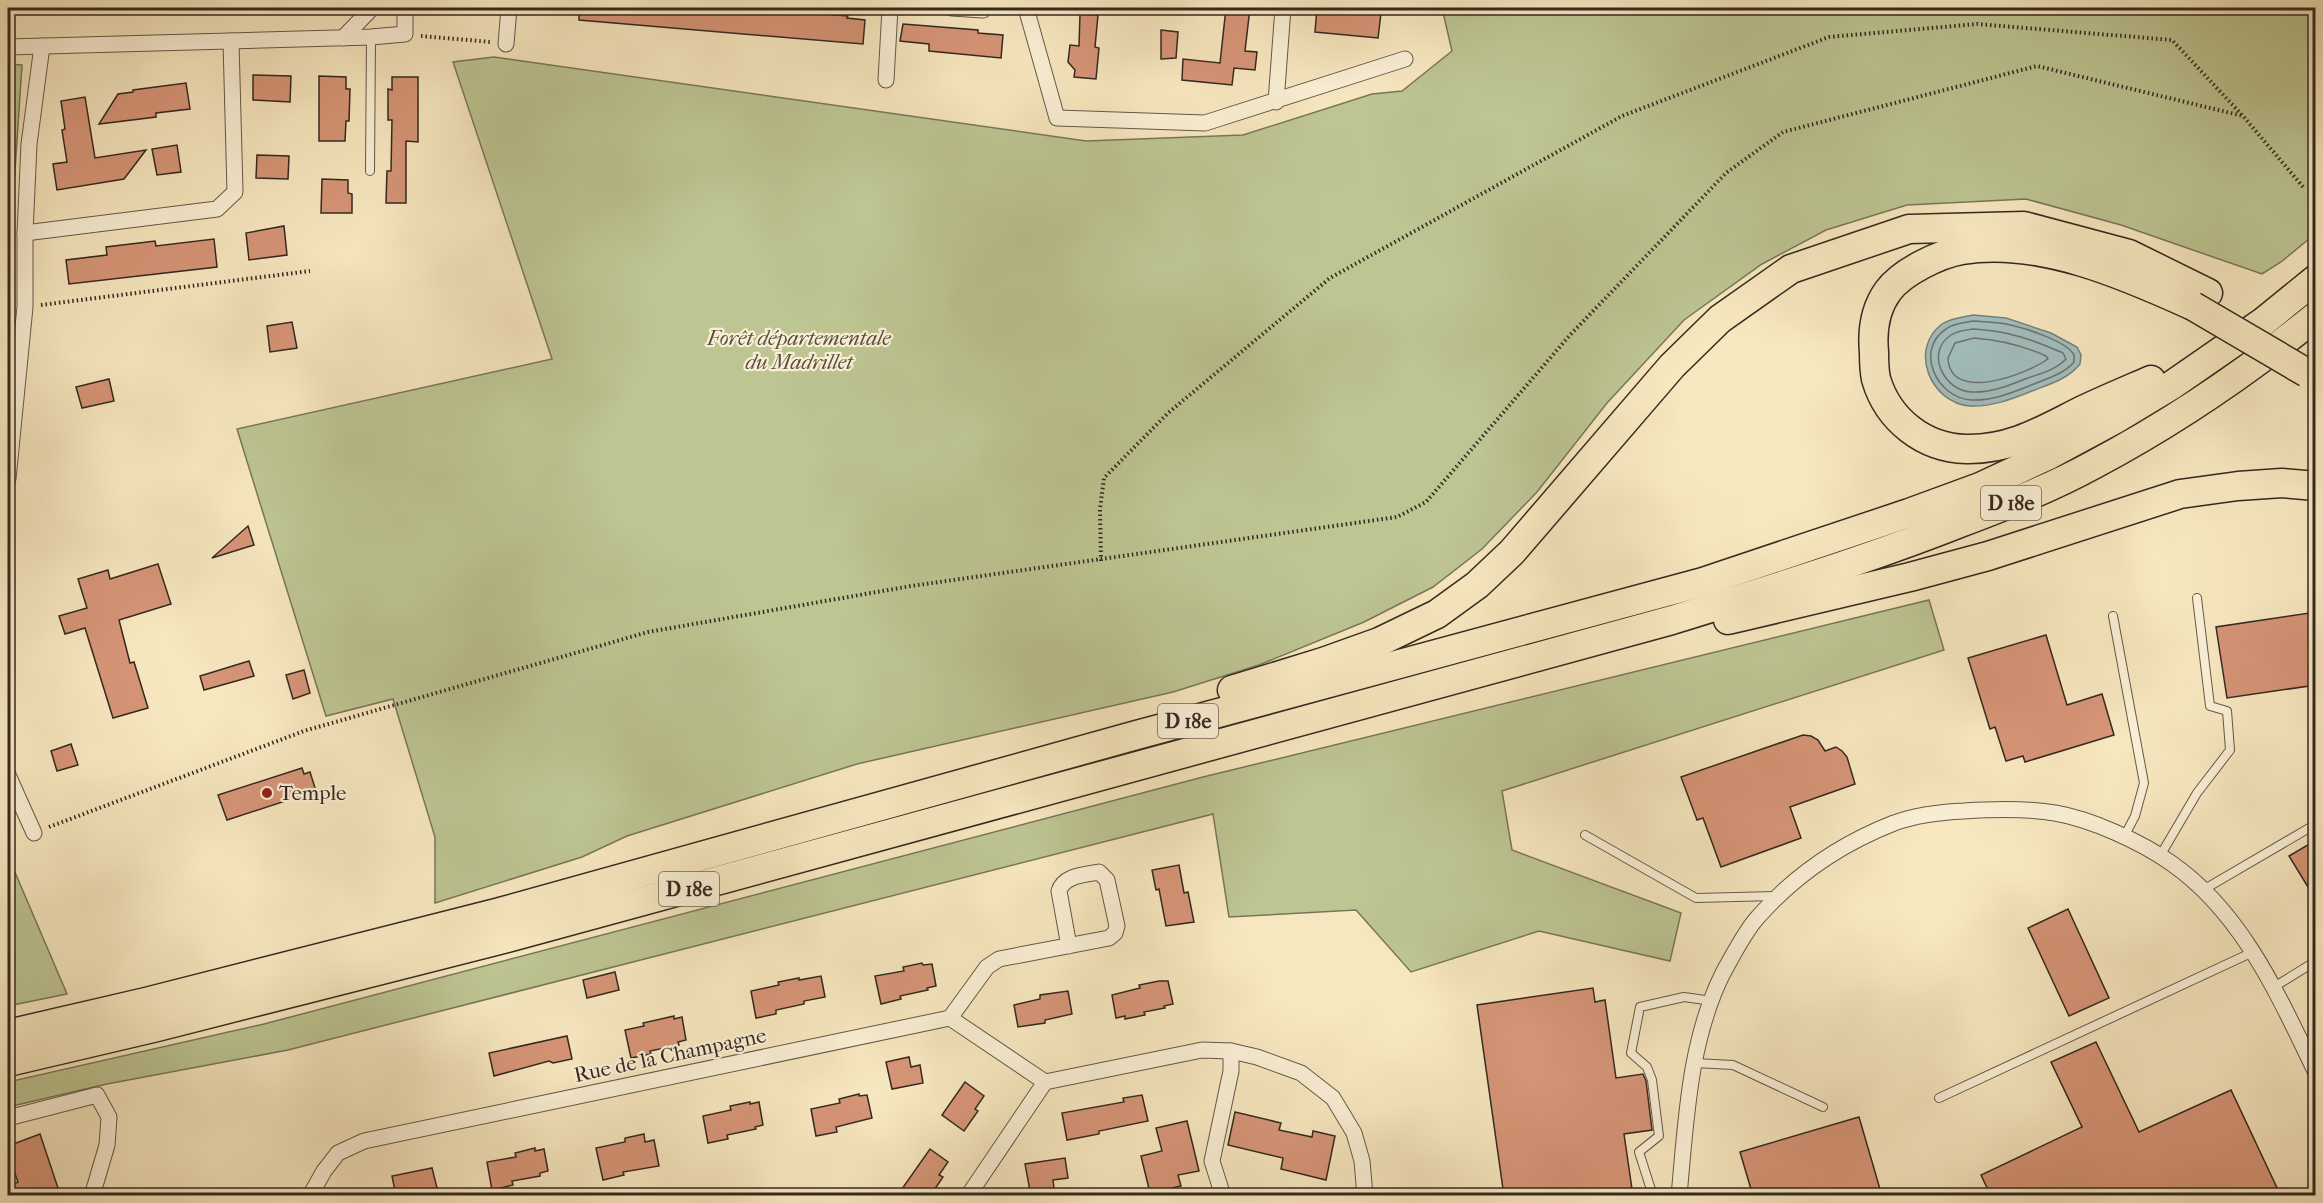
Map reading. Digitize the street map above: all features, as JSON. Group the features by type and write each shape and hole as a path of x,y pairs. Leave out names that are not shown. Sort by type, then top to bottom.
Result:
{"highway":[{"path":"1133,736 1183,705 1323,662 1379,642 1437,614 1477,585 1512,552 1688,351 1720,320 1791,269 1909,229 2024,226 2129,254 2313,369"},
{"path":"2200,300 2097,266 2024,249 1963,250 1941,255 1912,272 1888,291 1877,314 1872,333 1876,378 1897,418 1916,435 1937,444 1966,449 2000,447 2038,435 2082,411 2235,342"},
{"name":"D 18e","path":"8,1034 146,1002 500,912 1133,736 1703,582 1980,487 2049,455 2124,414 2235,342 2316,279"},
{"name":"D 18e","path":"8,1062 158,1027 511,937 1672,620 1902,546 2016,501 2070,476 2171,422 2278,347 2316,316"},
{"path":"1672,620 1734,620 1910,577 1988,556 2180,494 2282,483 2316,486"}],"street":[{"path":"343,38 372,8"},
{"path":"8,47 371,38 405,34 405,8"},
{"path":"506,44 509,8"},
{"path":"886,80 890,8"},
{"path":"952,8 983,10"},
{"path":"1026,8 1058,118 1204,123 1276,102 1405,59"},
{"path":"1276,102 1283,8"},
{"path":"25,233 218,209 235,192 231,41"},
{"path":"8,479 25,307 25,233 29,144 42,46"},
{"path":"8,775 34,833"},
{"path":"1679,1196 1700,1033 1723,974 1756,918 1805,873 1847,844 1897,822 1944,812 2003,809 2056,813 2111,830 2171,862 2203,890 2253,952 2274,987 2316,1073"},
{"path":"1045,1082 950,1017 987,967 999,959 1069,946 1109,938 1115,933 1117,926 1107,880 1099,872 1070,878 1061,885 1059,891 1069,946"},
{"name":"Rue de la Champagne","path":"310,1196 324,1171 338,1153 364,1141 950,1017"},
{"path":"968,1196 1045,1082 1202,1050 1232,1051 1257,1057 1301,1073 1333,1098 1354,1133 1362,1161 1365,1196"},
{"path":"1223,1196 1212,1161 1231,1071 1232,1051"},
{"path":"8,1118 97,1095 109,1117 107,1145 92,1196"}],"lane":[{"path":"370,171 371,38"},
{"path":"2160,856 2197,793 2230,750 2227,711 2211,706 2197,598"},
{"path":"2113,616 2144,783 2135,816 2124,837"},
{"path":"2203,890 2316,824"},
{"path":"1585,835 1696,898 1780,896"},
{"path":"1939,1098 2253,952"},
{"path":"2274,987 2316,961"},
{"path":"1653,1196 1639,1152 1659,1136 1652,1080 1647,1067 1630,1053 1640,1007 1684,998 1712,1001"},
{"path":"1695,1063 1733,1065 1823,1107"}],"path":[{"path":"1101,561 1100,509 1104,478 1168,413 1330,278 1623,116 1828,37 1977,24 2172,40 2244,116 2304,188"},
{"path":"405,34 506,44"},
{"path":"34,833 304,731 648,632 911,586 1397,518 1426,502 1570,335 1726,173 1783,132 2037,66 2244,116"},
{"path":"25,307 310,271"}],"green space":[{"name":"Forêt départementale du Madrillet","path":"1442,8 2315,8 2315,234 2281,262 2262,274 2121,225 2026,199 1907,205 1826,230 1762,264 1684,320 1607,403 1537,492 1482,549 1433,587 1364,622 1259,665 1173,692 857,764 627,836 582,857 435,903 435,837 393,699 326,716 237,429 552,359 453,62 494,57 1086,141 1243,135 1372,94 1402,91 1452,51"},
{"path":"8,64 22,65 8,276"},
{"path":"1929,600 1944,650 1502,791 1512,850 1681,913 1670,961 1539,931 1411,972 1356,910 1229,917 1213,814 288,1050 107,1084 8,1107 8,1082 264,1024 1203,777"},
{"path":"8,856 67,994 8,1006"}],"water":[{"path":"1973,315 2006,318 2051,333 2077,347 2081,355 2080,364 2070,374 2009,400 1978,406 1956,403 1944,396 1935,386 1926,361 1927,347 1932,335 1942,324"}],"building":[{"path":"579,8 754,8 848,16 847,18 865,20 863,44 579,20"},
{"path":"1226,8 1250,8 1245,51 1257,52 1255,70 1234,68 1232,85 1182,80 1183,59 1220,63"},
{"path":"1317,8 1381,13 1378,38 1315,32"},
{"path":"1080,14 1098,15 1095,47 1099,48 1096,79 1074,77 1075,70 1068,62 1070,45 1079,46"},
{"path":"903,24 978,30 978,33 1003,35 1001,58 929,51 929,44 900,41"},
{"path":"1161,30 1178,32 1176,58 1161,59"},
{"path":"253,75 291,76 290,102 253,100"},
{"path":"319,76 346,77 346,89 350,89 349,121 346,121 345,141 319,141"},
{"path":"392,77 418,77 418,142 406,141 406,203 386,203 387,171 391,171 392,120 388,120 388,89 392,90"},
{"path":"186,83 190,109 156,113 156,117 99,124 118,94"},
{"path":"85,97 95,158 146,150 124,179 57,190 53,164 67,162 62,130 65,129 61,101"},
{"path":"177,145 181,172 157,175 152,149"},
{"path":"257,155 289,156 288,179 256,178"},
{"path":"322,179 348,180 348,193 352,194 352,213 321,213"},
{"path":"284,226 287,255 249,260 246,233"},
{"path":"214,239 217,267 69,284 66,260 107,255 106,247 155,241 156,246"},
{"path":"292,322 297,348 270,352 267,326"},
{"path":"109,379 114,401 82,408 76,387"},
{"path":"248,526 254,545 212,558"},
{"path":"158,564 171,604 119,620 130,663 134,662 148,708 113,718 85,628 65,634 59,616 87,608 78,579 108,570 110,579"},
{"path":"2316,612 2316,685 2227,698 2216,627"},
{"path":"2046,635 2067,705 2102,694 2114,735 2025,762 2023,756 2006,761 1995,727 1990,729 1968,658"},
{"path":"249,661 254,676 204,690 200,676"},
{"path":"304,670 310,693 293,699 286,675"},
{"path":"1803,735 1818,740 1825,751 1836,747 1842,751 1847,757 1855,784 1790,807 1801,838 1721,867 1703,818 1697,820 1681,777"},
{"path":"71,744 78,765 57,771 51,751"},
{"name":"Temple","path":"302,768 304,774 310,772 316,791 227,820 218,795"},
{"path":"2316,840 2316,900 2289,856"},
{"path":"1179,865 1184,893 1188,892 1194,922 1166,926 1159,889 1156,890 1152,870"},
{"path":"2068,909 2109,998 2069,1016 2028,928"},
{"path":"922,963 923,965 932,964 936,986 881,1004 875,976 904,971 903,967"},
{"path":"615,972 619,990 587,998 583,980"},
{"path":"821,976 825,997 804,1001 804,1004 776,1010 776,1014 756,1018 751,991 779,985 778,982"},
{"path":"1168,981 1173,1004 1144,1012 1145,1015 1125,1019 1125,1016 1116,1018 1112,995 1140,988 1139,985"},
{"path":"1593,988 1595,1002 1605,1000 1616,1078 1643,1074 1646,1081 1652,1130 1624,1134 1633,1196 1504,1196 1477,1005"},
{"path":"1068,991 1072,1014 1045,1020 1045,1023 1018,1027 1014,1005 1040,999 1040,995"},
{"path":"674,1016 674,1019 682,1017 686,1040 678,1042 679,1045 631,1058 625,1030"},
{"path":"567,1036 572,1059 553,1063 549,1061 494,1076 489,1053"},
{"path":"2096,1042 2139,1132 2231,1090 2278,1190 2265,1196 1991,1196 1981,1175 2082,1127 2051,1062"},
{"path":"909,1057 911,1067 920,1065 923,1083 892,1089 886,1062"},
{"path":"965,1082 984,1096 975,1109 978,1111 964,1131 942,1115"},
{"path":"859,1094 859,1096 867,1095 872,1118 836,1127 837,1132 816,1136 811,1109 840,1103 839,1099"},
{"path":"1142,1095 1148,1121 1067,1140 1062,1113 1124,1102 1123,1098"},
{"path":"750,1102 750,1104 759,1102 763,1125 755,1127 756,1129 727,1135 728,1139 708,1143 703,1116 731,1110 730,1106"},
{"path":"1235,1112 1281,1123 1279,1130 1312,1137 1313,1131 1335,1136 1326,1180 1281,1169 1283,1158 1228,1145"},
{"path":"1859,1117 1882,1196 1753,1196 1740,1152"},
{"path":"1187,1121 1199,1171 1178,1175 1181,1186 1150,1193 1141,1156 1162,1151 1156,1128"},
{"path":"40,1134 59,1191 45,1196 8,1196 8,1186 18,1182 8,1154 8,1146"},
{"path":"644,1134 645,1142 654,1140 659,1166 623,1172 624,1175 603,1180 596,1148 625,1142 625,1138"},
{"path":"535,1148 535,1151 544,1149 548,1171 540,1173 540,1176 512,1181 513,1185 492,1190 487,1162 516,1157 515,1153"},
{"path":"930,1149 948,1162 939,1175 943,1177 930,1196 897,1196"},
{"path":"1065,1158 1068,1178 1053,1180 1054,1188 1030,1191 1025,1164"},
{"path":"432,1168 439,1196 396,1196 392,1176"}],"place":[{"name":"Temple","path":"267,793"}]}
